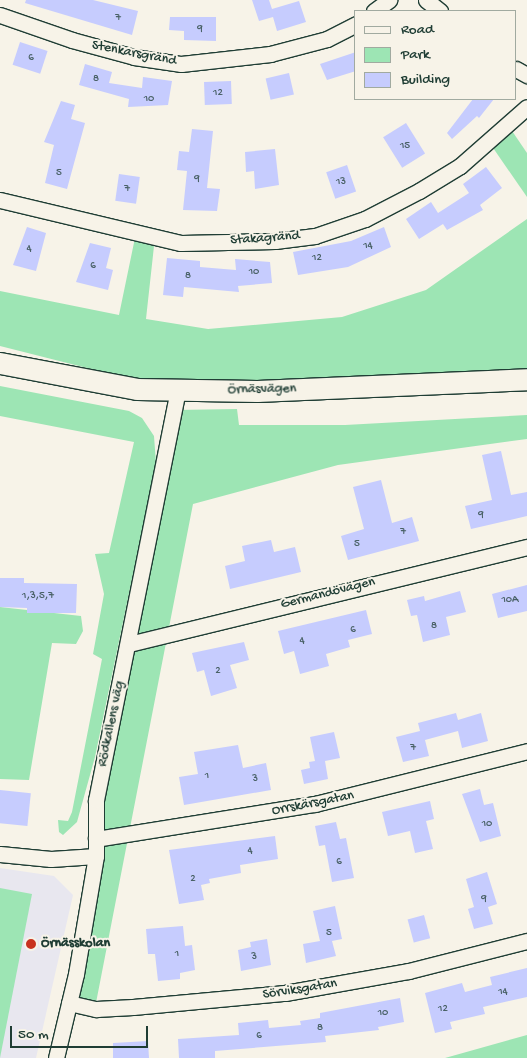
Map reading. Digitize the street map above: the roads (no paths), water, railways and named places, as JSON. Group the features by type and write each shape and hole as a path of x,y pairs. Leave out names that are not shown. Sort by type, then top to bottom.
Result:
{"street":[{"path":"375,10 389,0"},
{"path":"426,0 439,10"},
{"name":"Stenkarsgränd","path":"0,15 81,43 181,64 270,54 327,39 354,25"},
{"name":"Stakagränd","path":"0,200 181,243 275,241 314,236 365,218 419,191 460,166 527,107"},
{"name":"Örnäsvägen","path":"0,363 98,383 178,390 527,380"},
{"name":"Rödkallens väg","path":"56,1058 69,1003 96,856 96,800 129,644 178,390"},
{"name":"Germandövägen","path":"129,644 527,547"},
{"name":"Orrskärsgatan","path":"96,839 325,802 527,752"},
{"path":"0,854 51,859 96,856"},
{"name":"Sörviksgatan","path":"69,1003 96,1009 134,1008 286,993 409,971 527,941"}],"place":[{"name":"Örnässkolan","path":"31,944"}]}
